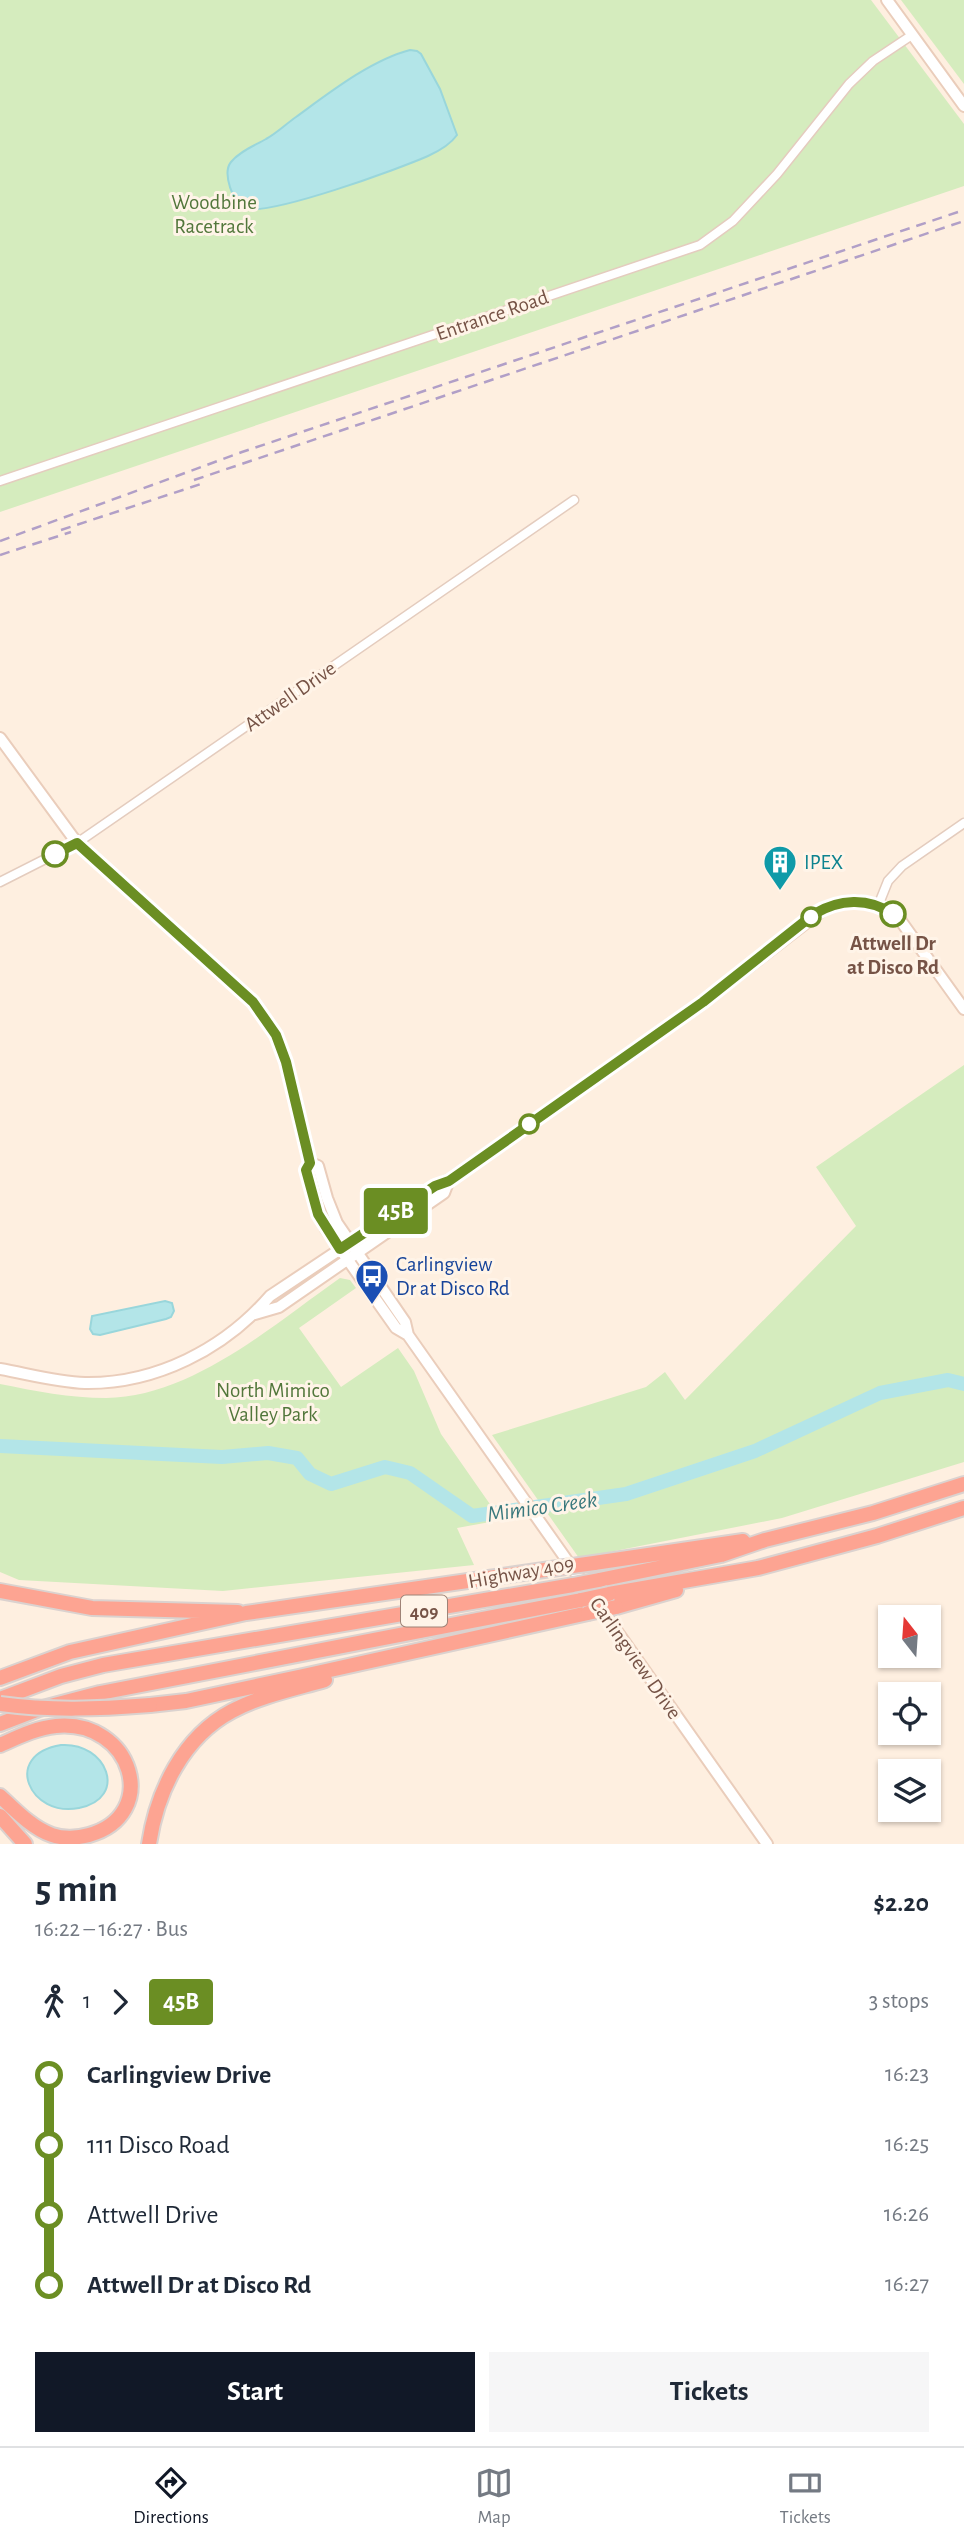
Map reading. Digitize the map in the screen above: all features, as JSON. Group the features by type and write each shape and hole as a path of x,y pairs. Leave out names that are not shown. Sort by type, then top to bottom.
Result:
{"highway":[{"name":"Highway 409","path":"0,1699 61,1676 103,1665 678,1565 873,1513 964,1484"},
{"name":"Highway 409","path":"0,1724 39,1709 100,1693 584,1606 758,1568 877,1536 964,1508"},
{"path":"0,1678 70,1652 246,1614 720,1543 765,1540"},
{"path":"0,1591 92,1608 229,1610 246,1614"},
{"path":"149,1844 155,1815 174,1767 193,1740 232,1710 269,1696 584,1606"},
{"path":"0,1704 66,1710 186,1701 462,1641"},
{"path":"0,1745 41,1728 54,1726 89,1729 104,1736 122,1752 130,1781 126,1804 117,1818 107,1828 81,1836 52,1835 33,1824 0,1796"},
{"path":"0,1816 25,1844"}],"main road":[{"path":"887,0 964,106"},
{"name":"Carlingview Drive","path":"0,738 77,843 239,989 266,1019 276,1035 286,1062 310,1163 306,1170 318,1214 396,1328 408,1335"},
{"path":"0,1369 76,1382 110,1382 156,1373 195,1356 254,1314 270,1296 435,1186 449,1181 703,1002 814,914 837,904 847,902 878,906 903,922 964,1009"},
{"name":"Carlingview Drive","path":"310,1163 318,1166 331,1211 405,1322 408,1335 767,1844"},
{"path":"254,1314 279,1307 359,1253 444,1193 449,1181"}],"street":[{"name":"Entrance Road","path":"0,481 700,246 733,222 777,174 849,84 873,61 912,34"},
{"name":"Attwell Drive","path":"0,882 77,843 574,500"},
{"path":"878,906 888,881 902,866 964,823"}],"green space":[{"name":"Woodbine Racetrack","path":"0,0 871,0 964,124 964,186 0,512"},
{"path":"901,0 964,0 964,84"},
{"path":"964,1065 964,1462 782,1518 579,1558 492,1435 646,1387 665,1372 685,1400 856,1226 816,1167"},
{"name":"North Mimico Valley Park","path":"340,1278 350,1280 356,1288 299,1328 341,1387 398,1348 414,1371 441,1434 501,1520 457,1528 474,1565 223,1591 19,1580 0,1572 0,1445 113,1456 121,1450 0,1441 0,1384 39,1392 93,1398 138,1394 169,1385 230,1355"}],"water":[{"path":"410,50 421,54 440,89 457,135 451,142 413,162 306,199 258,209 245,208 236,201 228,180 229,167 235,158 274,134 351,78 380,61"},
{"path":"165,1301 172,1303 174,1311 171,1317 166,1319 100,1335 93,1334 90,1329 92,1316"},
{"path":"61,1745 77,1746 100,1761 106,1772 107,1783 104,1794 94,1802 79,1808 62,1809 47,1804 36,1795 29,1784 27,1772 32,1760 43,1751"}],"waterway":[{"name":"Mimico Creek","path":"0,1446 222,1457 268,1453 297,1458 310,1474 331,1484 385,1467 410,1473 472,1516 626,1494 755,1451 880,1393 948,1380 964,1384"}],"railway":[{"path":"0,541 242,452 964,210"},
{"path":"194,480 964,221"},
{"path":"61,530 204,483"},
{"path":"0,555 71,532"}],"bus line":[{"name":"45B","path":"55,854 77,843 253,1002 266,1019 276,1035 286,1062 310,1163 306,1170 318,1214 340,1249 435,1186 449,1181 675,1022 814,914 837,904 856,901 878,906 893,914"}],"place":[{"name":"IPEX","path":"780,892"},
{"name":"Attwell Dr at Disco Rd","path":"893,914"},
{"name":"Carlingview Dr at Disco Rd","path":"372,1306"}]}
